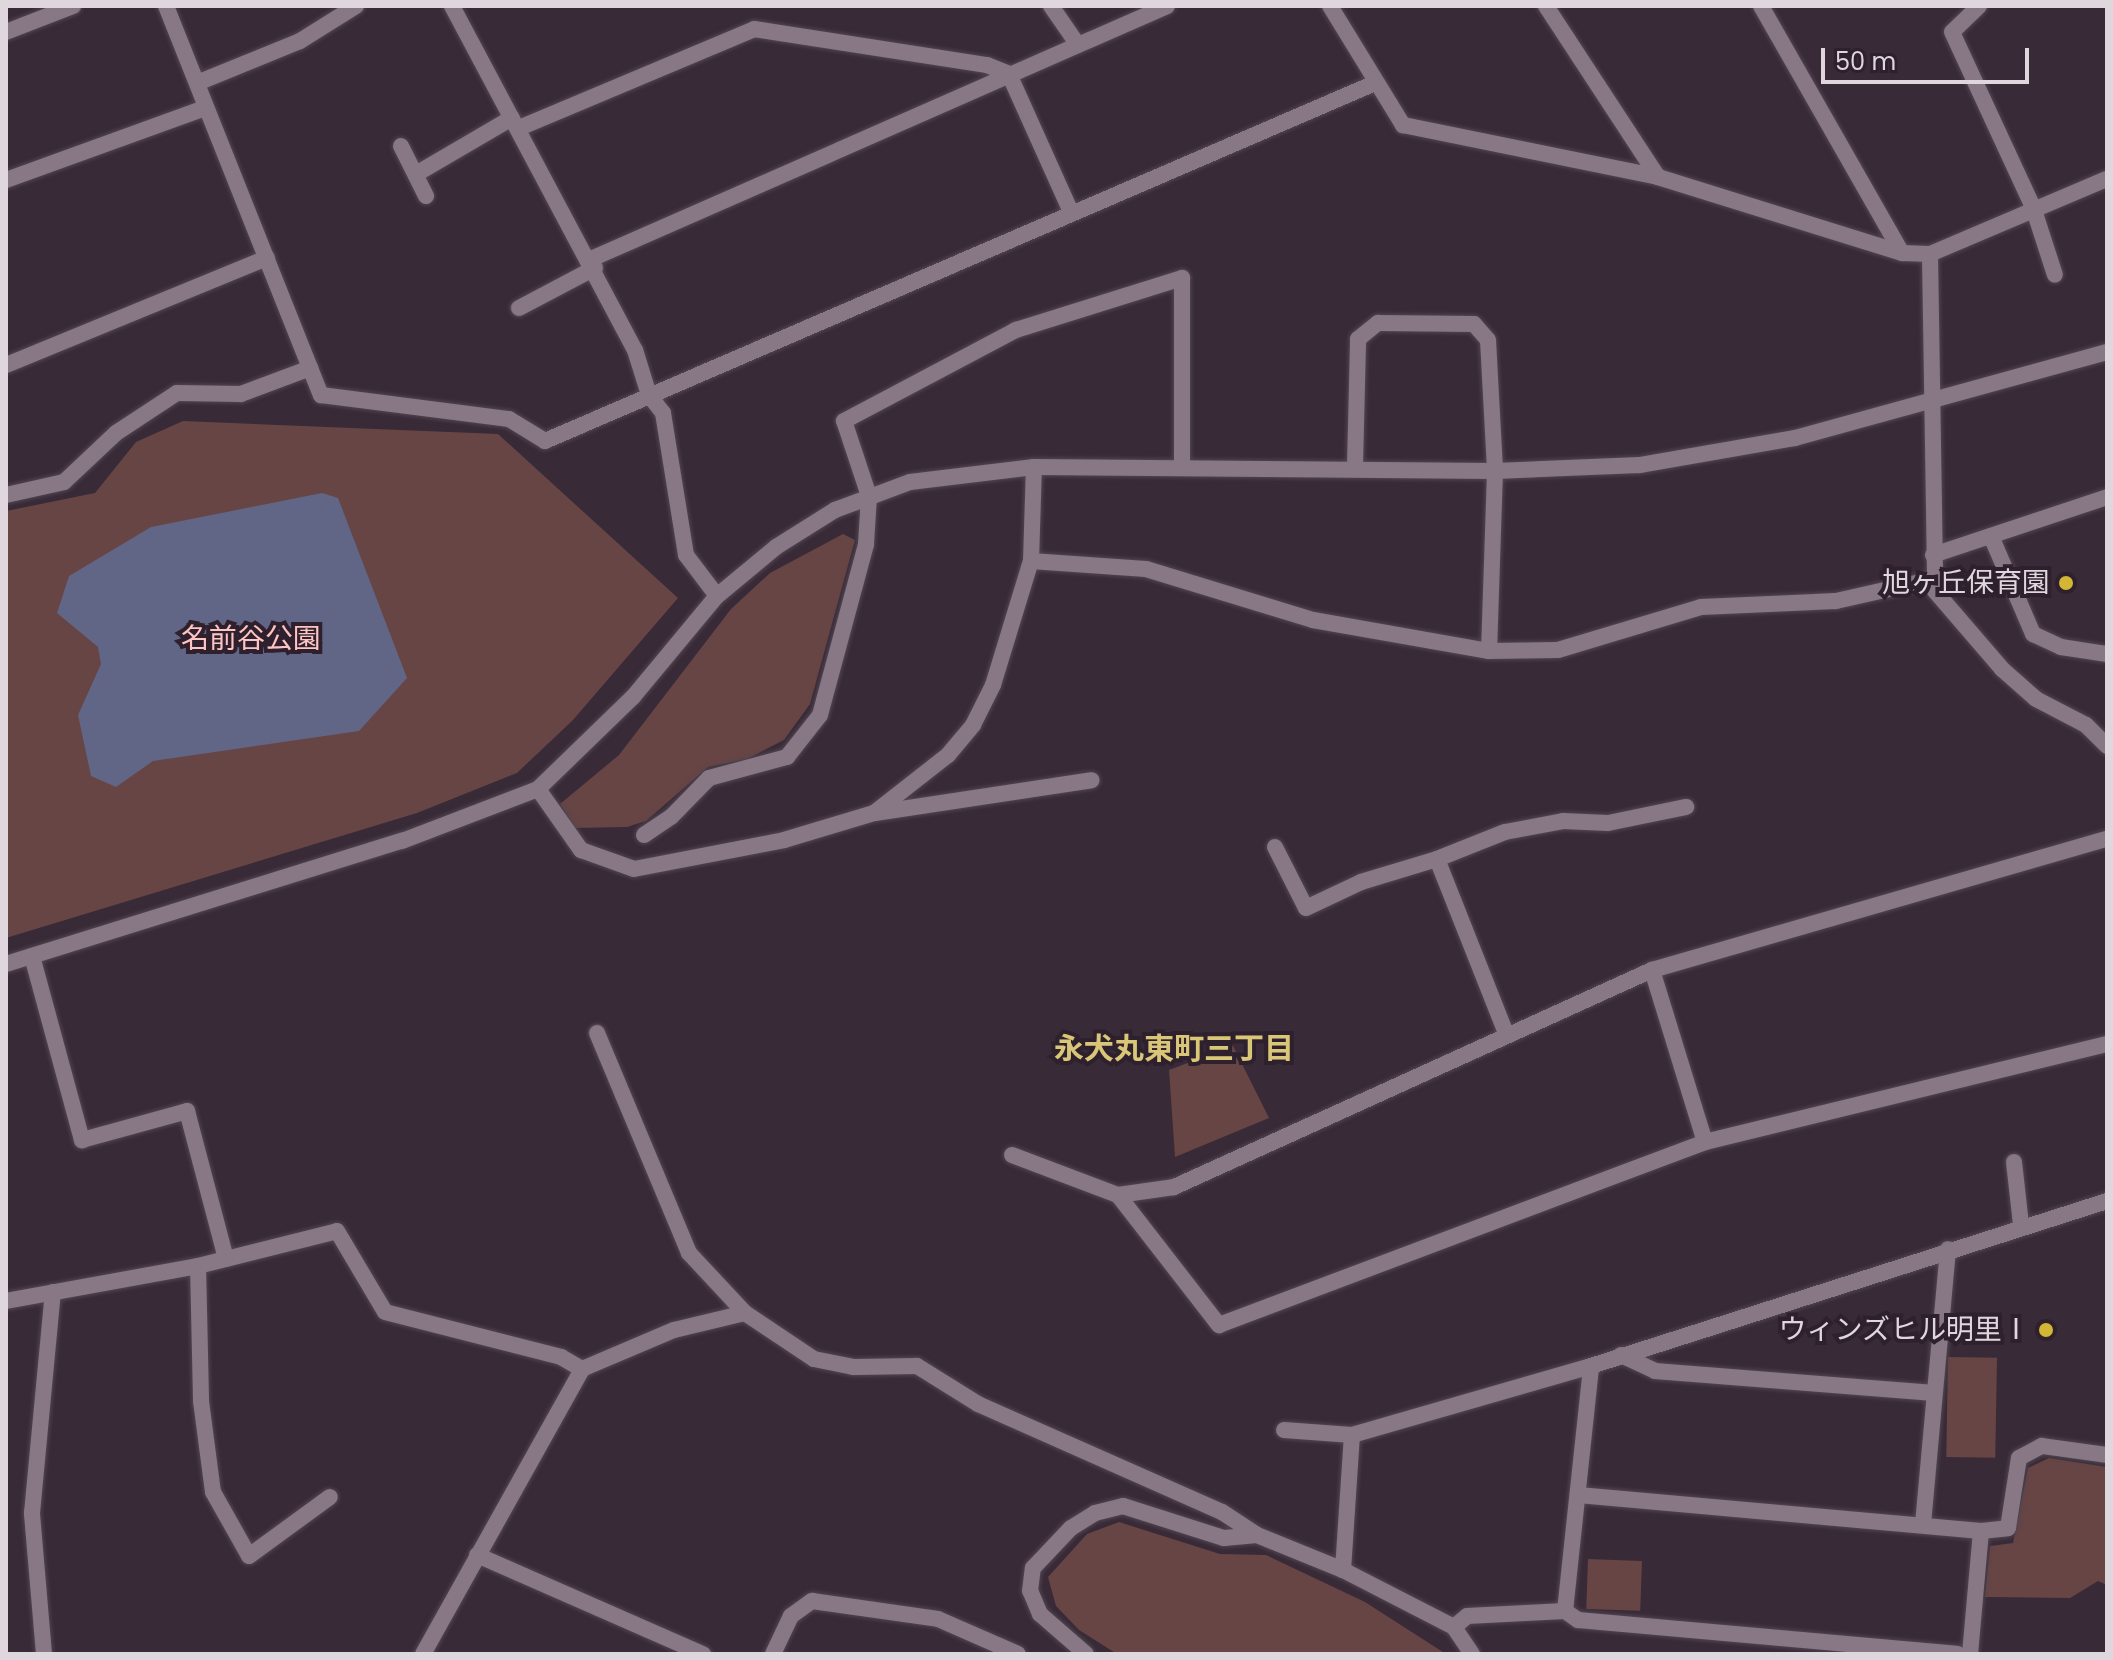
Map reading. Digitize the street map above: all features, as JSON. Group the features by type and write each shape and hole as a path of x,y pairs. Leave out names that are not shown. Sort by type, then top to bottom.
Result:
{"street":[{"path":"6,32 73,6"},
{"path":"166,6 321,395 509,419 545,441 1375,83"},
{"path":"197,83 300,41 356,6"},
{"path":"452,6 593,264 635,350 649,395 663,413 686,555 717,596"},
{"path":"1051,6 1078,45"},
{"path":"519,308 593,264 1009,74 1167,6"},
{"path":"1330,6 1403,125 1658,177 1902,253 1930,254 2033,207 2107,179"},
{"path":"1546,6 1658,177"},
{"path":"1979,6 1952,32 2033,207 2055,275"},
{"path":"1765,8 1902,253"},
{"path":"416,174 516,123 754,29 987,65 1009,74 1071,212"},
{"path":"6,180 205,108"},
{"path":"401,146 426,196"},
{"path":"1930,254 1936,397 1930,463 1935,591 2002,669 2036,699 2086,725 2107,746"},
{"path":"6,365 267,258"},
{"path":"644,835 671,817 709,778 787,757 820,715 866,544 869,496 844,421 1016,330 1182,278 1182,466"},
{"path":"1355,466 1358,339 1378,323 1474,324 1488,340 1495,471 1489,524 1489,651"},
{"path":"6,964 402,841 538,789 633,697 717,596 776,547 869,496 947,475 1034,467 1355,466 1495,471 1640,465 1724,453 2107,352"},
{"path":"6,495 64,482 116,433 177,393 241,394 310,368"},
{"path":"874,813 948,755 973,725 993,685 1031,561 1034,467"},
{"path":"1933,555 2107,497"},
{"path":"1991,536 2033,634 2061,647 2107,654"},
{"path":"1031,561 1146,569 1313,620 1489,651 1558,650 1701,607 1836,601 1934,579"},
{"path":"538,789 581,850 634,869 784,840 874,813 1092,780"},
{"path":"1275,847 1306,908 1361,882 1437,859 1505,832 1563,821 1608,823 1686,807"},
{"path":"1012,1155 1118,1195 1174,1187 1506,1033 1652,970 2107,839"},
{"path":"1437,859 1506,1033"},
{"path":"32,956 82,1140 187,1111 226,1259"},
{"path":"1652,970 1705,1142"},
{"path":"597,1033 689,1253 745,1313 814,1359 854,1367 917,1366 978,1404 1222,1512 1257,1535 1343,1570 1454,1627 1472,1654"},
{"path":"1118,1195 1219,1325 1705,1142 2107,1044"},
{"path":"2014,1162 2021,1224"},
{"path":"1284,1430 1352,1435 1591,1366 2021,1224 2107,1201"},
{"path":"6,1301 198,1266 337,1231 385,1312 561,1357 582,1369"},
{"path":"1923,1524 1948,1249"},
{"path":"198,1266 201,1401 213,1492 249,1556 330,1497"},
{"path":"44,1654 32,1513 53,1292"},
{"path":"423,1654 582,1369 674,1330 745,1313"},
{"path":"1621,1355 1655,1371 1934,1393"},
{"path":"1565,1611 1591,1366"},
{"path":"1343,1570 1352,1435"},
{"path":"1578,1495 1981,1531 2008,1528 2019,1458 2042,1446 2107,1455"},
{"path":"1086,1654 1040,1614 1030,1591 1033,1568 1071,1528 1095,1513 1123,1506 1224,1538 1257,1535"},
{"path":"1970,1654 1981,1531"},
{"path":"477,1555 703,1654"},
{"path":"773,1654 791,1616 812,1601 938,1619 1018,1654"},
{"path":"1454,1627 1467,1616 1565,1611 1578,1620 1957,1654"}],"green space":[{"name":"名前谷公園","path":"183,421 498,434 678,598 573,720 517,773 417,813 6,938 6,511 95,493 136,442"},
{"path":"843,534 855,540 810,704 784,740 747,759 708,767 646,821 627,827 574,828 560,804 619,755 731,609 770,573"},
{"path":"1233,1046 1269,1118 1175,1157 1169,1070"},
{"path":"1948,1357 1997,1358 1995,1458 1946,1457"},
{"path":"2049,1458 2107,1467 2107,1585 2098,1581 2070,1598 1985,1597 1990,1546 2013,1543 2028,1468"},
{"path":"1119,1522 1220,1554 1266,1555 1365,1602 1446,1654 1117,1654 1079,1630 1056,1606 1048,1577 1087,1534"},
{"path":"1588,1559 1642,1561 1640,1611 1586,1609"}],"water":[{"path":"322,493 338,498 407,678 359,731 153,761 116,787 91,776 78,715 101,664 98,647 57,613 69,576 151,527"}],"place":[{"name":"旭ヶ丘保育園","path":"2066,583"},
{"name":"ウィンズヒル明里Ⅰ","path":"2046,1330"}],"district":[{"name":"永犬丸東町三丁目","path":"1174,1049"}]}
